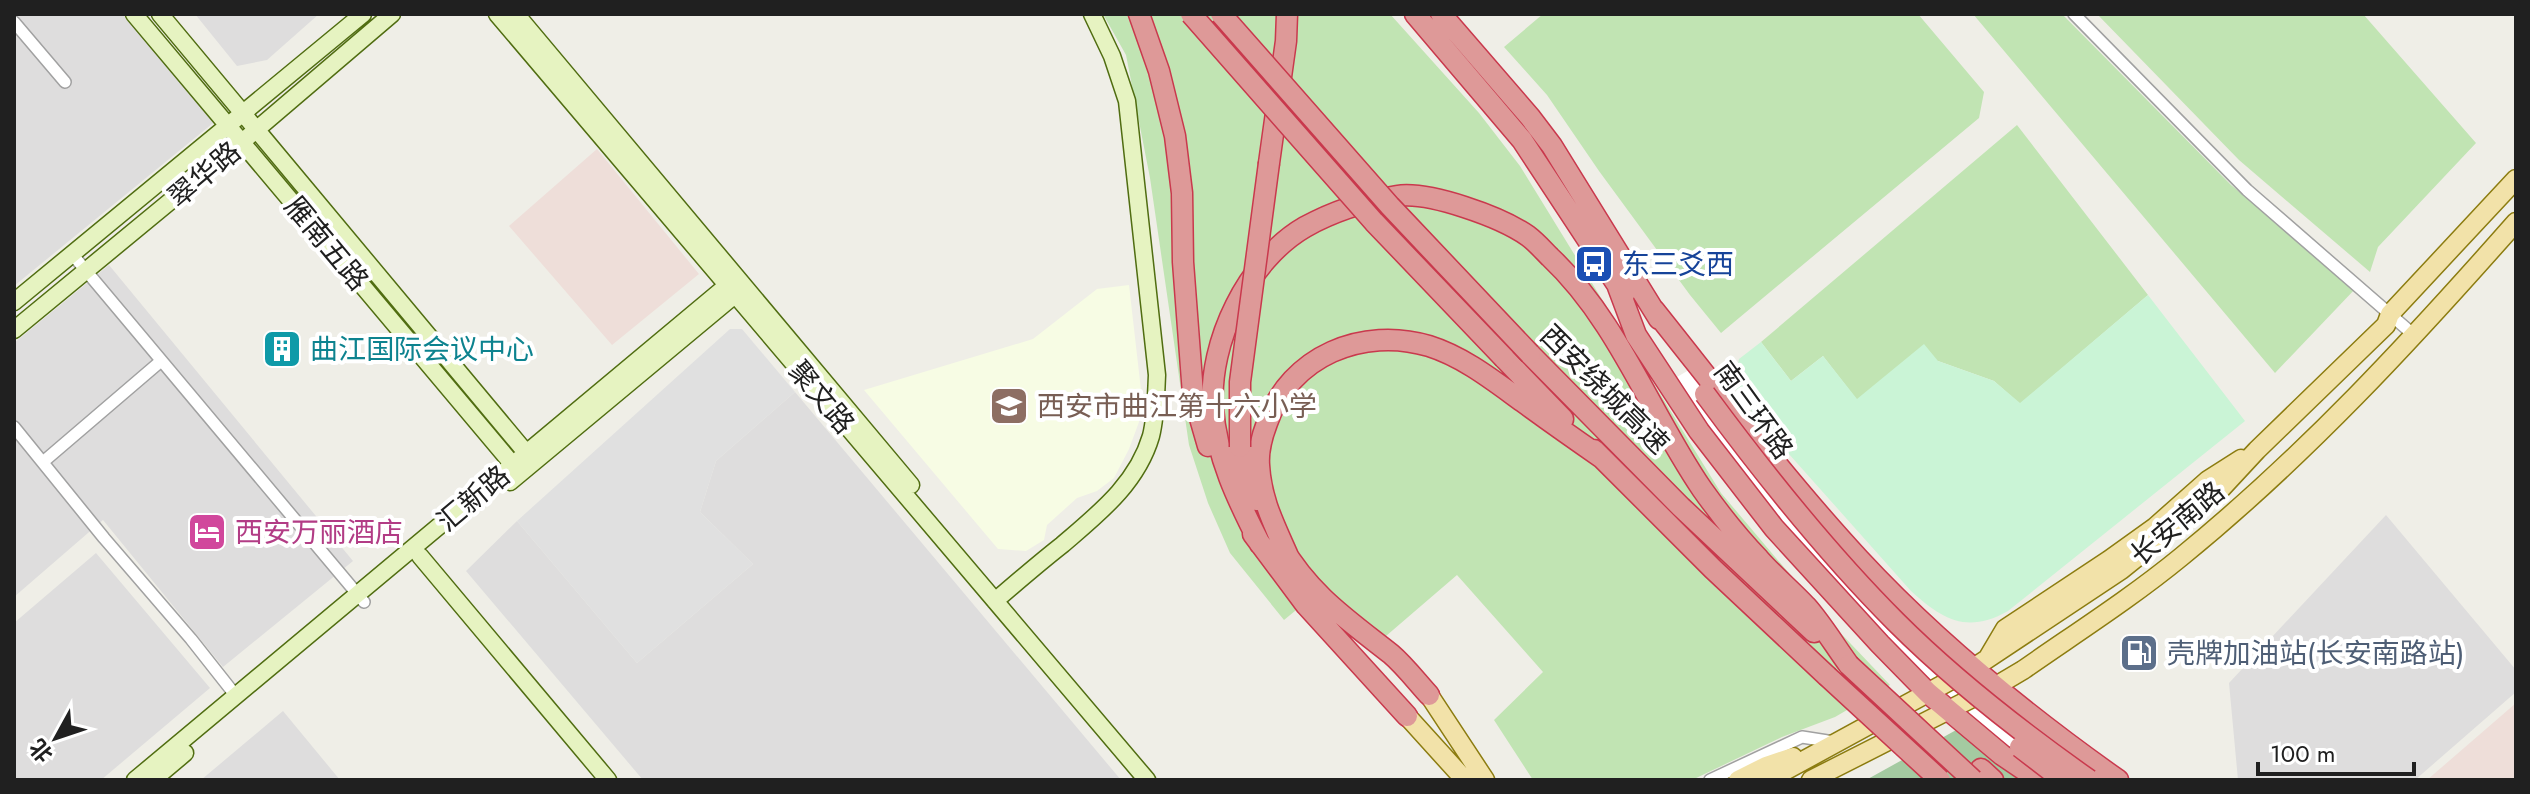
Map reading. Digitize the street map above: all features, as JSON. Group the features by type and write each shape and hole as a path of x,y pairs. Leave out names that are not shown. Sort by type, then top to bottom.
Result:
{"highway":[{"path":"1139,14 1159,71 1175,136 1182,193 1183,262 1193,394 1206,442 1229,496 1260,544 1306,605 1407,716"},
{"name":"西安绕城高速","path":"1191,14 1374,222 1602,458 1713,569 1940,780"},
{"name":"西安绕城高速","path":"1221,14 1390,206 1519,342 1681,507 1973,780"},
{"path":"1287,14 1286,41 1240,382 1240,447 1249,487 1288,556 1331,608 1394,657 1429,695"},
{"name":"南三环路","path":"1415,14 1522,140 1618,287 1700,398 1762,492 1826,568 1883,629 2063,780"},
{"name":"南三环路","path":"1441,14 1552,146 1654,310 1700,398 1782,495 1897,623 2022,732 2089,780"},
{"path":"1260,544 1241,508 1218,446 1213,406 1219,348 1231,313 1251,281 1276,251 1304,228 1352,207 1400,195 1439,200 1487,214 1528,236 1568,274 1603,321 1703,489 1758,558 1808,608 1849,665"},
{"path":"1618,287 1636,335 1699,431 1774,528 1928,693 2002,755 2039,780"},
{"path":"1654,310 1790,482 1908,608 1941,640 1981,663 1996,686 2118,780"},
{"path":"1288,556 1263,501 1259,462 1262,437 1272,407 1289,382 1316,359 1342,347 1373,339 1407,341 1432,347 1486,375 1602,458"},
{"path":"1885,699 1953,744 1993,780"}],"main road":[{"name":"长安南路","path":"1768,780 1981,663 2121,570 2218,492 2386,325 2390,314 2514,184"},
{"name":"长安南路","path":"1811,780 2023,670 2180,558 2295,457 2415,336 2516,222"},
{"path":"1429,695 1485,780"},
{"path":"1407,716 1465,780"},
{"path":"1738,780 1766,766 1838,743"},
{"path":"1827,780 1851,759"}],"street":[{"name":"雁南五路","path":"134,14 523,464"},
{"name":"雁南五路","path":"160,14 244,113 523,464"},
{"name":"翠华路","path":"14,302 363,14"},
{"name":"翠华路","path":"14,330 257,130 392,14"},
{"name":"聚文路","path":"497,14 736,286"},
{"name":"聚文路","path":"516,14 736,286 999,598 1147,780"},
{"path":"999,598 1124,489 1151,437 1156,410 1157,375 1127,101 1112,56 1092,14"},
{"path":"2074,14 2247,190 2415,336"},
{"path":"14,22 65,82"},
{"path":"72,254 361,599"},
{"name":"汇新路","path":"153,780 361,599 736,286"},
{"path":"43,462 161,361"},
{"path":"14,427 236,696"},
{"name":"汇新路","path":"135,780 236,696 420,556 523,464"},
{"path":"420,556 608,780"},
{"name":"聚文路","path":"999,598 1159,780"},
{"path":"1710,780 1802,737 1838,743"}],"shaded area":[{"path":"14,14 122,14 218,119 14,286"},
{"path":"195,14 319,14 267,60 237,66"},
{"path":"597,149 699,274 612,345 509,226"},
{"path":"109,265 353,561 223,667 103,520 14,597 14,343"},
{"name":"西安市曲江第十六小学","path":"1129,285 1141,390 1139,422 1129,449 1114,478 1097,491 1077,498 1047,525 1044,540 1026,551 998,549 864,390 1033,339 1097,289"},
{"path":"730,329 742,329 795,392 716,461 700,512 753,564 637,663 517,521"},
{"path":"795,392 1121,780 643,780 466,571 517,521 637,663 753,564 700,512 716,461"},
{"path":"2386,515 2516,670 2516,692 2415,780 2238,780 2229,683"},
{"path":"96,553 210,688 101,780 14,780 14,623"},
{"path":"2516,703 2516,780 2427,780"},
{"path":"283,711 340,780 201,780"}],"green space":[{"path":"1103,14 1390,14 1479,113 1520,166 1721,493 1831,623 1890,685 1835,717 1782,737 1692,780 1533,780 1494,720 1543,672 1457,575 1386,636 1346,610 1323,588 1284,620 1230,553 1208,503 1189,445 1150,178 1126,55"},
{"path":"1543,14 1918,14 1984,92 1979,118 1721,333 1599,171 1547,95 1504,47"},
{"path":"1973,14 2062,14 2231,185 2356,288 2275,373"},
{"path":"2097,14 2363,14 2476,143 2378,247 2370,272 2239,160"},
{"path":"2017,125 2148,295 2020,404 1994,381 1938,361 1857,400 1823,356 1791,381 1761,342"},
{"path":"2148,295 2245,421 2008,611 1980,622 1945,616 1911,591 1756,417 1734,386 1739,359 1761,342 1791,381 1823,356 1857,399 1924,344 1938,361 1994,381 2020,403"},
{"path":"1958,729 2019,780 1866,780"}],"pier":[{"path":"1694,367 1849,561 2105,780 2055,780 1989,731 1910,664 1775,517 1672,380"}],"place":[{"name":"东三爻西","path":"1594,264"},
{"name":"曲江国际会议中心","path":"282,349"},
{"name":"西安市曲江第十六小学","path":"1009,406"},
{"name":"西安万丽酒店","path":"207,532"},
{"name":"壳牌加油站(长安南路站)","path":"2139,653"}]}
